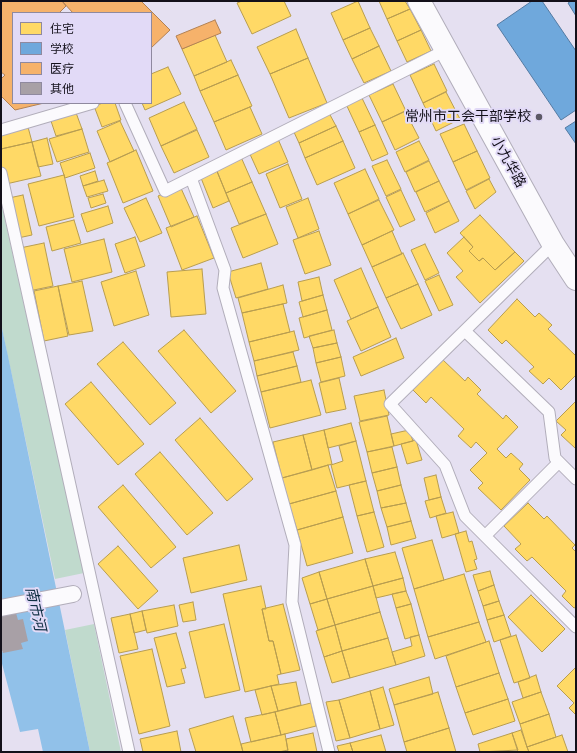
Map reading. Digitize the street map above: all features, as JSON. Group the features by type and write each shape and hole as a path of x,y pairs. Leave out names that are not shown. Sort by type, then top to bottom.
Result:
{"street":[{"name":"小九华路","path":"419,1 553,244 576,280"},
{"path":"1,608 73,594"}],"lane":[{"path":"125,104 165,191 446,50"},
{"path":"1,130 90,104"},
{"path":"1,173 129,752"},
{"path":"191,178 225,270 223,288 295,545 292,602 329,752"},
{"path":"553,244 390,404 445,465 465,516 576,627"},
{"path":"465,331 549,412 555,458 576,479"},
{"path":"485,536 559,462"}],"green space":[{"path":"1,202 84,573 55,579 1,324"},
{"path":"94,624 121,752 90,752 65,630"}],"water":[{"name":"南市河","path":"1,324 90,752 43,752 38,729 20,732 1,660 1,652 9,650 1,611"}],"building: 住宅":[{"path":"242,1 284,1 291,16 252,34 237,3"},
{"path":"358,1 370,28 343,40 331,13"},
{"path":"379,1 405,1 410,9 387,19"},
{"path":"410,9 421,30 397,41 387,19"},
{"path":"370,28 379,46 352,59 343,40"},
{"path":"296,29 308,58 270,74 257,47"},
{"path":"421,30 431,51 407,62 397,41"},
{"path":"215,35 227,62 194,76 182,49"},
{"path":"379,46 391,71 364,83 352,59"},
{"path":"308,58 327,103 289,118 270,74"},
{"path":"231,60 238,75 200,91 194,76"},
{"path":"434,64 447,91 423,103 410,75"},
{"path":"168,67 181,94 145,110 142,104 152,104 152,74"},
{"path":"238,75 252,106 214,122 200,91"},
{"path":"393,84 406,111 382,122 369,95"},
{"path":"446,92 460,119 436,131 423,103"},
{"path":"361,96 375,125 359,132 346,104"},
{"path":"184,102 197,129 161,146 149,118"},
{"path":"100,104 115,104 121,120 102,127 94,106"},
{"path":"250,107 262,134 226,150 214,122"},
{"path":"75,110 82,129 56,136 50,118"},
{"path":"405,111 419,138 395,150 382,122"},
{"path":"329,113 336,126 299,143 293,130"},
{"path":"120,121 134,151 110,162 97,131"},
{"path":"464,124 477,151 453,162 440,134"},
{"path":"375,125 388,154 372,161 359,132"},
{"path":"336,126 343,141 305,158 299,143"},
{"path":"28,127 32,142 1,149 1,134"},
{"path":"82,129 89,152 57,162 49,139"},
{"path":"197,130 209,157 174,173 161,146"},
{"path":"47,138 53,164 38,167 32,142"},
{"path":"278,139 288,162 259,174 249,152"},
{"path":"343,141 355,168 317,185 305,158"},
{"path":"419,141 429,160 405,172 396,152"},
{"path":"32,142 41,176 6,184 1,166 1,149"},
{"path":"136,150 153,191 123,203 107,163"},
{"path":"477,151 490,178 466,190 453,162"},
{"path":"90,153 95,168 65,178 60,163"},
{"path":"241,157 252,182 226,193 216,169"},
{"path":"387,160 401,189 386,196 372,166"},
{"path":"429,161 439,181 415,192 406,172"},
{"path":"288,164 302,199 280,208 266,174"},
{"path":"365,169 379,199 348,214 334,183"},
{"path":"95,171 98,181 83,186 80,176"},
{"path":"217,171 229,201 213,208 201,178"},
{"path":"64,175 74,217 39,226 28,184"},
{"path":"489,179 496,192 475,209 466,191"},
{"path":"104,180 108,191 87,197 83,186"},
{"path":"439,181 449,201 425,212 416,192"},
{"path":"252,182 266,214 239,224 226,193"},
{"path":"180,186 194,217 171,227 158,196"},
{"path":"401,190 415,220 400,227 386,197"},
{"path":"103,194 106,203 91,208 88,198"},
{"path":"23,195 32,235 18,238 9,198"},
{"path":"146,198 162,233 140,242 124,208"},
{"path":"308,198 319,229 298,238 286,207"},
{"path":"379,200 394,230 362,245 348,214"},
{"path":"449,201 459,221 435,233 426,213"},
{"path":"108,206 113,223 87,232 81,214"},
{"path":"266,214 278,244 243,258 231,228"},
{"path":"480,215 515,252 495,270 483,258 479,261 469,251 473,247 460,233"},
{"path":"197,216 214,258 182,270 166,228"},
{"path":"74,220 81,243 52,251 46,227"},
{"path":"319,231 331,265 305,274 293,240"},
{"path":"392,231 402,254 372,267 362,245"},
{"path":"135,237 145,266 125,273 115,244"},
{"path":"464,237 473,247 469,251 479,261 483,258 495,270 515,252 524,261 480,303 456,277 463,271 447,253"},
{"path":"104,239 112,272 72,282 64,249"},
{"path":"44,243 53,286 29,291 20,248"},
{"path":"425,244 439,273 425,280 411,250"},
{"path":"403,253 418,284 386,298 372,267"},
{"path":"261,263 268,289 236,298 228,272"},
{"path":"361,268 378,307 351,319 334,280"},
{"path":"202,269 206,314 171,317 167,272"},
{"path":"136,271 149,315 114,326 101,282"},
{"path":"439,275 453,305 439,311 425,281"},
{"path":"319,277 323,295 302,301 298,282"},
{"path":"82,281 93,331 69,335 58,286"},
{"path":"418,284 432,315 401,329 386,298"},
{"path":"283,285 287,303 242,313 238,298"},
{"path":"58,286 68,336 44,341 34,291"},
{"path":"323,295 327,310 303,317 299,302"},
{"path":"517,299 535,317 539,313 552,325 548,329 576,356 576,375 561,390 549,378 543,384 529,371 534,367 506,340 502,344 488,330"},
{"path":"283,304 290,332 249,342 242,313"},
{"path":"378,307 391,337 361,351 347,321"},
{"path":"327,310 332,330 304,338 299,318"},
{"path":"184,330 236,391 211,413 158,351"},
{"path":"334,330 337,343 313,348 309,336"},
{"path":"294,331 299,350 254,361 249,342"},
{"path":"396,338 404,358 361,376 353,357"},
{"path":"123,342 176,403 150,425 97,364"},
{"path":"337,343 341,357 316,363 313,348"},
{"path":"293,352 297,366 257,376 254,361"},
{"path":"341,357 345,376 321,382 316,363"},
{"path":"442,359 465,381 468,377 481,390 477,394 503,419 506,415 518,427 497,449 506,458 511,453 523,464 519,469 530,480 501,510 478,488 483,483 470,470 487,453 476,442 471,448 458,436 464,429 431,397 426,403 413,390"},
{"path":"297,366 301,382 261,392 257,376"},
{"path":"339,378 346,409 326,413 319,383"},
{"path":"311,380 321,415 270,428 261,392"},
{"path":"91,382 144,444 118,465 65,404"},
{"path":"384,390 389,415 360,421 354,396"},
{"path":"576,401 575,448 561,435 566,430 556,421"},
{"path":"387,416 394,446 367,452 359,422"},
{"path":"200,418 253,479 227,501 175,440"},
{"path":"351,423 356,441 328,448 324,430"},
{"path":"324,430 332,464 312,470 303,435"},
{"path":"409,430 413,441 394,446 391,434"},
{"path":"303,435 312,470 282,478 273,442"},
{"path":"416,440 422,460 407,464 401,444"},
{"path":"356,441 366,481 337,488 331,465 343,461 339,446"},
{"path":"392,447 397,467 372,473 367,452"},
{"path":"160,452 213,513 187,535 135,474"},
{"path":"328,465 336,491 289,504 282,478"},
{"path":"397,467 401,485 377,491 372,473"},
{"path":"436,475 441,497 429,500 424,478"},
{"path":"366,481 374,512 357,516 349,485"},
{"path":"123,485 176,547 151,568 98,507"},
{"path":"401,485 406,503 381,508 377,491"},
{"path":"336,491 343,517 297,530 289,504"},
{"path":"441,497 446,513 430,518 425,501"},
{"path":"406,503 411,521 387,527 381,508"},
{"path":"528,503 544,519 547,516 575,545 572,548 576,552 576,607 574,608 562,596 566,591 532,557 527,561 515,549 521,544 504,526"},
{"path":"374,512 384,547 367,552 357,516"},
{"path":"453,512 459,533 442,538 436,516"},
{"path":"343,517 353,553 307,566 297,530"},
{"path":"411,521 416,538 391,545 387,527"},
{"path":"466,531 469,542 472,541 477,559 474,560 477,569 466,572 455,534"},
{"path":"432,540 444,580 414,589 402,548"},
{"path":"239,545 247,580 191,593 183,558"},
{"path":"118,546 158,591 138,609 98,564"},
{"path":"395,552 403,578 373,586 365,559"},
{"path":"365,559 373,586 327,599 319,572"},
{"path":"490,571 494,585 478,591 473,575"},
{"path":"319,572 327,599 310,604 302,578"},
{"path":"464,574 479,622 428,637 414,589"},
{"path":"403,578 406,591 376,598 373,586"},
{"path":"494,585 499,601 483,606 478,591"},
{"path":"261,586 266,609 262,609 269,641 273,641 281,674 277,675 279,684 245,692 223,594"},
{"path":"373,586 380,612 335,625 327,599"},
{"path":"406,591 411,604 396,608 392,594"},
{"path":"531,595 565,629 542,652 508,617"},
{"path":"327,599 335,625 318,630 310,604"},
{"path":"499,601 504,615 487,620 483,606"},
{"path":"193,602 196,620 183,622 179,605"},
{"path":"283,604 300,670 281,674 273,641 269,641 262,609"},
{"path":"411,604 419,635 405,639 396,608"},
{"path":"174,605 178,626 147,633 142,611"},
{"path":"142,611 146,630 134,633 130,614"},
{"path":"380,612 388,638 342,651 335,625"},
{"path":"130,614 138,649 119,653 111,618"},
{"path":"504,615 511,636 494,642 487,620"},
{"path":"479,622 486,642 435,659 428,637"},
{"path":"224,624 240,690 205,698 189,632"},
{"path":"335,625 342,651 324,657 316,631"},
{"path":"176,633 186,668 181,669 185,683 167,687 154,638"},
{"path":"419,635 425,656 396,665 392,652 412,646 410,637"},
{"path":"516,635 530,678 514,683 500,640"},
{"path":"388,638 396,665 350,678 342,651"},
{"path":"489,641 499,673 456,687 446,656"},
{"path":"152,649 170,726 139,734 120,656"},
{"path":"342,651 350,678 332,683 324,657"},
{"path":"576,667 576,715 569,708 574,703 557,686"},
{"path":"499,673 508,699 465,713 456,687"},
{"path":"536,675 541,692 523,698 518,682"},
{"path":"429,677 433,694 394,705 389,689"},
{"path":"296,682 301,705 278,711 271,686"},
{"path":"271,686 278,711 262,715 255,690"},
{"path":"383,687 394,725 380,729 370,691"},
{"path":"370,691 380,729 350,738 339,700"},
{"path":"438,692 449,728 404,742 394,705"},
{"path":"541,692 549,714 520,724 512,702"},
{"path":"508,699 515,721 473,735 465,713"},
{"path":"339,700 350,738 336,741 326,702"},
{"path":"311,703 316,726 281,735 275,712"},
{"path":"275,712 281,735 251,742 245,718"},
{"path":"549,714 556,737 527,747 520,724"},
{"path":"233,716 243,752 196,752 189,729"},
{"path":"449,728 456,752 407,752 404,742"},
{"path":"521,730 529,752 518,752 512,733"},
{"path":"177,731 181,752 143,752 140,739"},
{"path":"313,733 317,752 288,752 286,739"},
{"path":"512,733 518,750 480,752 478,744"},
{"path":"285,734 288,750 279,752 243,752 241,744"},
{"path":"381,735 386,752 353,752 350,743"},
{"path":"562,735 568,752 529,752 527,747"},
{"path":"350,743 353,752 339,752 337,746"}],"building: 学校":[{"path":"532,1 542,1 576,51 576,110 561,120 497,25"},
{"path":"571,1 576,1 576,16 568,3"},
{"path":"576,121 576,144 565,128"}],"building: 医疗":[{"path":"1,1 62,1 66,6 60,12 12,12 12,104 40,104 15,110 1,96 1,79 5,75 1,72"},
{"path":"62,1 141,1 152,12 72,12"},
{"path":"152,12 170,30 152,47"},
{"path":"215,20 221,33 182,49 176,36"}],"building: 其他":[{"path":"16,613 18,620 23,619 28,641 21,643 23,649 3,653 1,648 1,616"}],"place":[{"name":"常州市工会干部学校","path":"539,117"}]}
